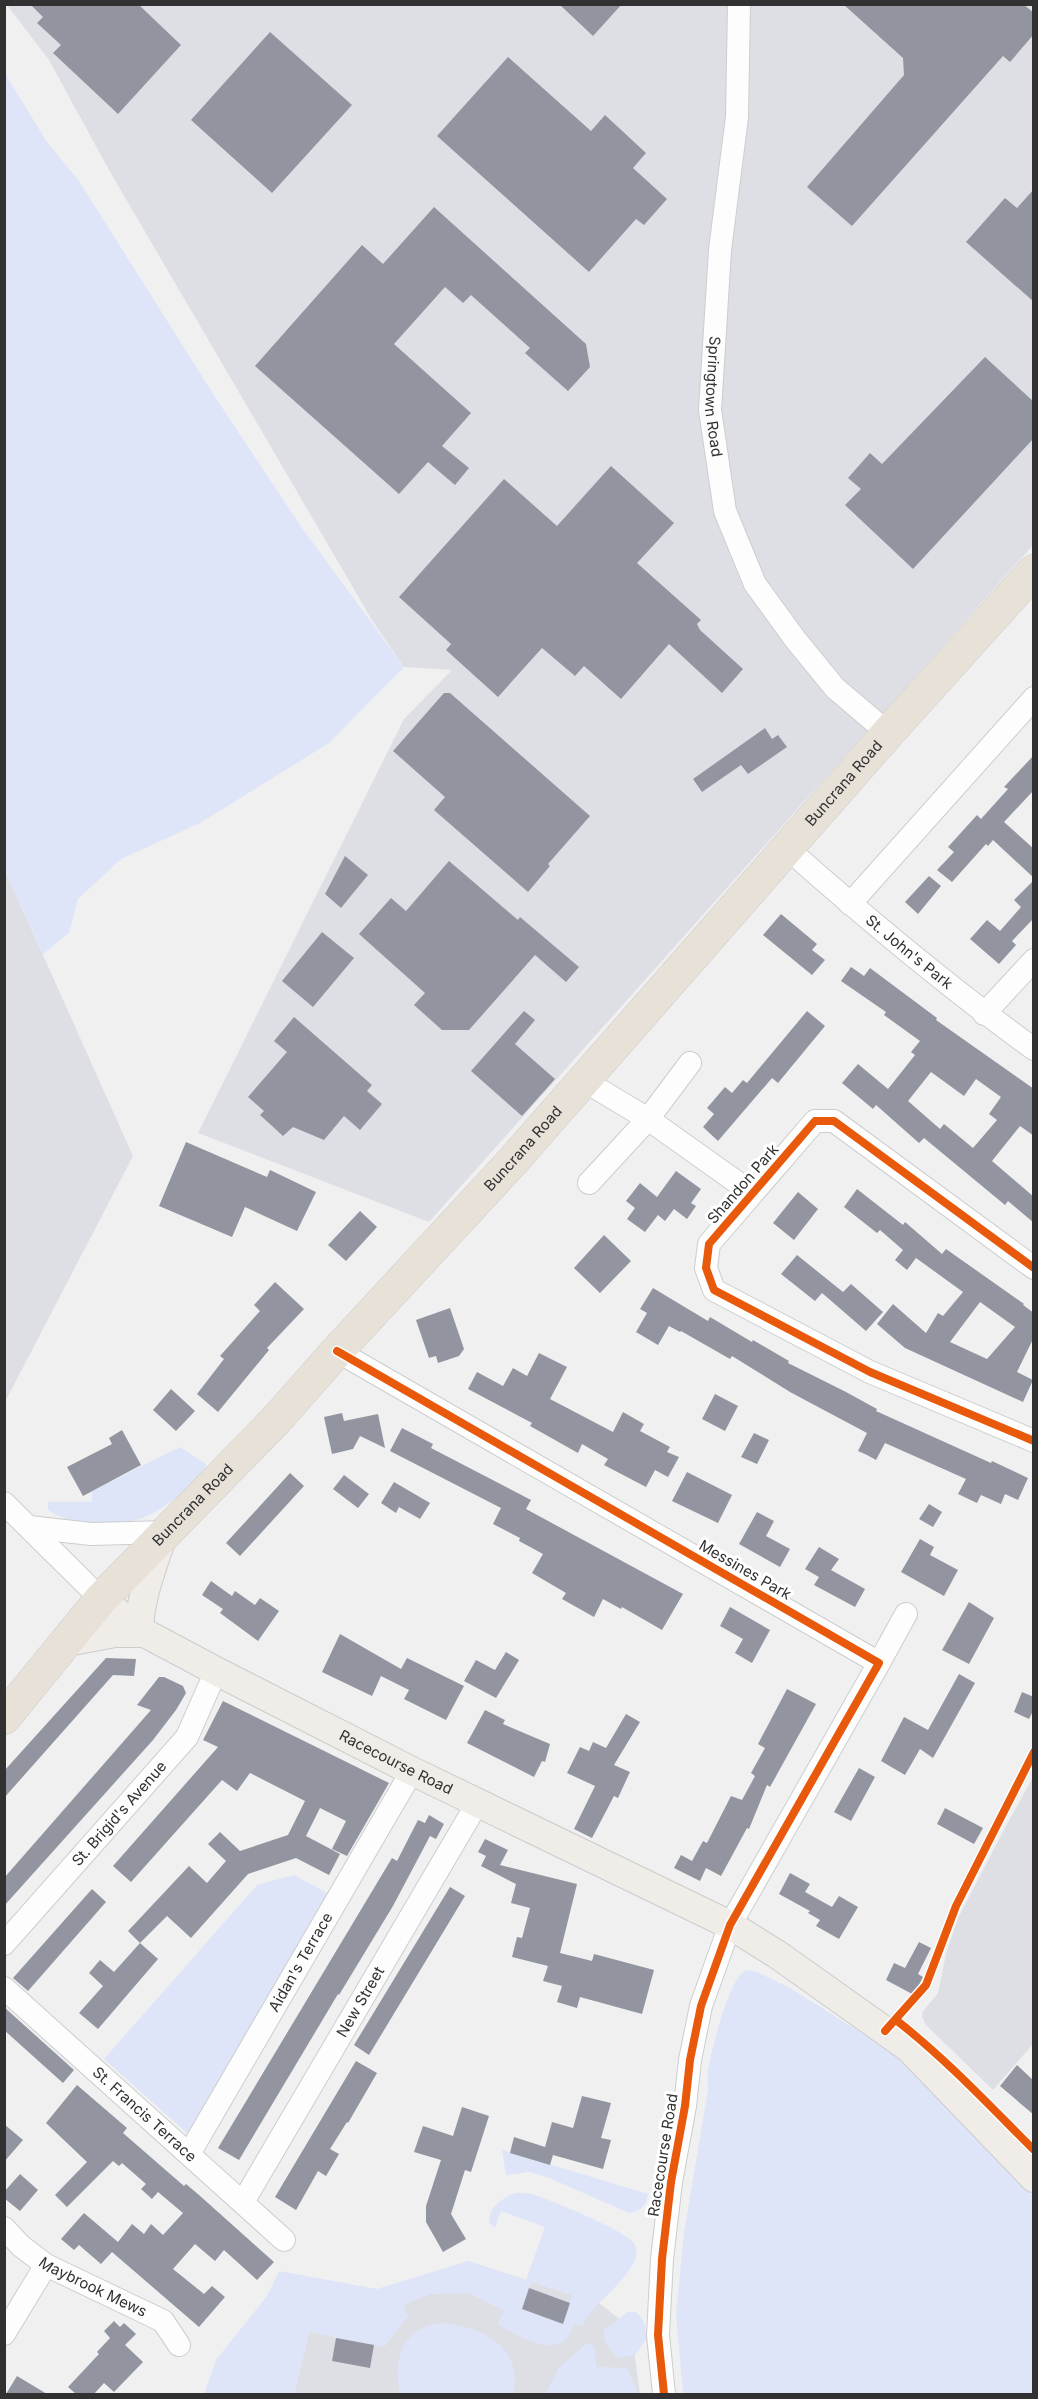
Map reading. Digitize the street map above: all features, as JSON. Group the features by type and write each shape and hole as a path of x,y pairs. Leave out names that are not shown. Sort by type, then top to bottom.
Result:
{"highway":[{"name":"Buncrana Road","path":"4,1718 101,1599 276,1420 336,1351 512,1162 888,733 1034,572"}],"main road":[{"path":"67,1642 115,1633 141,1631 140,1611 144,1590 164,1535"},
{"name":"Racecourse Road","path":"101,1599 141,1631 216,1671 412,1771 730,1925 778,1955 909,2048 1030,2167"}],"street":[{"name":"Springtown Road","path":"739,4 737,117 720,250 710,410 725,511 755,584 795,639 835,688 888,733"},
{"path":"850,904 1034,698"},
{"name":"St. John's Park","path":"788,849 850,904 984,1014 1034,1049"},
{"path":"984,1014 1034,960"},
{"path":"589,1183 648,1119 690,1063"},
{"name":"Shandon Park","path":"583,1080 648,1119 752,1193"},
{"name":"Shandon Park","path":"1034,1268 834,1121 815,1121 752,1193 708,1244 706,1268 714,1290 870,1372 1034,1441"},
{"name":"Messines Park","path":"336,1351 879,1663"},
{"path":"4,1503 101,1599"},
{"path":"29,1527 92,1534 164,1535"},
{"path":"730,1925 906,1614"},
{"name":"St. Brigid's Avenue","path":"4,1944 187,1737 216,1671"},
{"name":"Aidan's Terrace","path":"189,2154 412,1771"},
{"name":"New Street","path":"243,2202 477,1802"},
{"name":"Racecourse Road","path":"664,2394 658,2335 671,2182 701,2006 730,1925"},
{"name":"St. Francis Terrace","path":"4,1988 284,2240"},
{"name":"Maybrook Mews","path":"4,2228 21,2246 46,2265 163,2321 179,2345"},
{"path":"4,2334 46,2265"}],"shaded area":[{"path":"7,5 1033,5 1033,545 429,1222 198,1133 404,719 452,670 404,667 372,620 109,170 49,60"},
{"path":"4,72 47,142 79,181 217,400 302,528 404,667 329,743 200,823 121,859 78,899 69,933 43,954 4,868"},
{"path":"4,868 133,1156 5,1402 4,1402"},
{"path":"180,1447 206,1464 203,1474 171,1502 151,1514 132,1521 109,1524 70,1520 48,1510 48,1502 92,1502 92,1491"},
{"path":"1033,1777 1033,2044 993,2090 926,2025 922,2017 923,2011 938,1993 946,1954 958,1918"},
{"path":"294,1875 329,1894 193,2129 187,2133 104,2059 257,1885"},
{"path":"746,1970 755,1971 790,1988 892,2052 1033,2196 1033,2394 683,2394 676,2314 684,2232 713,2048 727,2000 733,1986"},
{"path":"502,2150 648,2194 646,2202 640,2209 629,2213 547,2177 529,2172 506,2175"},
{"path":"516,2193 533,2194 599,2222 632,2241 636,2247 636,2257 626,2275 594,2308 582,2325 574,2325 568,2336 560,2343 540,2344 518,2335 498,2324 504,2311 469,2293 430,2294 404,2305 408,2316 384,2347 309,2332 294,2394 204,2394 216,2360 267,2296 279,2271 377,2289 468,2261 526,2280 545,2227 501,2211 495,2228 489,2222 491,2211 497,2203","holes":["532,2282 572,2295 563,2323 529,2288"]},
{"path":"468,2261 600,2304 631,2328 640,2394 294,2394 313,2315"},
{"path":"628,2312 636,2312 643,2320 648,2337 635,2355 618,2358 607,2345 604,2330"},
{"path":"442,2323 472,2329 497,2342 506,2352 512,2364 515,2378 513,2394 400,2394 398,2369 403,2347 418,2331"},
{"path":"586,2344 592,2344 595,2349 596,2367 627,2368 638,2394 546,2394 559,2368"}],"building":[{"path":"30,4 138,4 181,45 118,114 53,53 61,45 37,23 43,17"},
{"path":"559,4 622,4 593,36"},
{"path":"843,4 1023,4 1034,13 1034,34 1010,62 1003,56 852,226 807,187 904,75 903,58"},
{"path":"270,32 352,105 272,193 191,120"},
{"path":"508,57 591,131 605,115 646,153 633,168 667,199 644,225 636,219 589,272 437,136"},
{"path":"1034,189 1034,302 966,242 1005,198 1017,208"},
{"path":"434,207 586,344 590,367 568,391 525,353 530,348 471,295 463,303 445,287 394,344 471,413 442,446 469,468 455,485 428,462 399,494 255,366 362,245 383,264"},
{"path":"985,357 1034,402 1034,438 913,569 845,505 861,489 848,478 870,453 882,464"},
{"path":"611,466 674,523 637,563 701,620 697,624 700,630 743,669 722,693 669,644 621,699 584,666 575,676 542,648 498,697 446,650 451,644 399,597 504,479 557,526"},
{"path":"444,693 450,693 590,816 548,864 550,866 528,892 434,810 445,797 393,751"},
{"path":"765,728 772,739 778,735 787,747 748,774 741,765 702,792 693,779"},
{"path":"1034,755 1034,790 1004,822 1034,849 1034,878 993,840 988,846 986,844 952,882 937,870 954,852 948,847 977,815 981,819 1008,789 1004,787"},
{"path":"345,856 368,875 341,908 325,894"},
{"path":"449,861 518,920 520,917 579,967 566,982 535,955 469,1030 442,1030 414,1005 425,993 359,934 391,898 406,911"},
{"path":"929,876 941,886 918,914 905,902"},
{"path":"1034,880 1034,918 1012,941 1016,945 999,964 970,939 987,920 1000,931 1021,907 1014,900"},
{"path":"781,914 817,944 812,950 825,960 812,975 763,935"},
{"path":"322,932 354,958 313,1007 282,981"},
{"path":"851,967 864,976 870,968 937,1018 936,1020 1034,1089 1034,1136 1020,1126 992,1161 1034,1197 1034,1223 1008,1201 1005,1205 924,1138 919,1143 876,1105 873,1109 842,1083 858,1064 888,1089 915,1055 911,1052 920,1041 884,1015 886,1012 841,981","holes":["931,1072 964,1096 976,1079 1001,1097 989,1114 997,1120 973,1148 944,1124 940,1129 908,1101"]},
{"path":"524,1011 535,1020 515,1044 555,1079 522,1116 471,1071"},
{"path":"807,1011 825,1026 778,1083 772,1078 718,1141 703,1127 714,1114 707,1108 725,1087 732,1093 743,1080 747,1083"},
{"path":"294,1017 372,1085 367,1091 382,1104 360,1130 344,1116 324,1140 293,1127 283,1136 260,1115 264,1111 248,1097 287,1052 274,1041"},
{"path":"186,1142 267,1177 270,1170 316,1192 297,1231 245,1207 232,1237 159,1206"},
{"path":"676,1171 701,1189 691,1203 696,1206 687,1219 674,1209 665,1221 658,1215 645,1232 627,1219 635,1208 626,1201 640,1183 657,1197"},
{"path":"857,1189 903,1225 905,1222 942,1254 946,1249 1034,1313 1034,1337 1017,1372 1033,1380 1023,1402 905,1348 877,1324 893,1304 926,1333 938,1313 943,1316 963,1292 916,1258 907,1270 895,1260 903,1250 880,1230 877,1233 844,1207","holes":["980,1302 1015,1327 987,1359 950,1342"]},
{"path":"798,1192 818,1209 794,1240 773,1223"},
{"path":"360,1211 377,1227 346,1261 328,1245"},
{"path":"604,1235 631,1261 600,1293 574,1268"},
{"path":"797,1255 843,1292 851,1284 883,1312 866,1331 822,1293 815,1301 781,1274"},
{"path":"275,1282 304,1309 267,1348 269,1350 218,1412 197,1394 224,1359 220,1356 260,1311 254,1305"},
{"path":"653,1288 708,1321 710,1317 752,1342 753,1340 789,1361 788,1363 846,1392 877,1409 876,1411 1028,1478 1018,1500 1005,1494 1001,1504 981,1495 977,1503 958,1494 966,1479 885,1443 876,1460 858,1451 867,1433 790,1392 732,1356 730,1359 681,1331 669,1326 658,1345 636,1332 647,1313 640,1309"},
{"path":"450,1308 464,1349 459,1356 438,1363 436,1356 429,1358 416,1320"},
{"path":"539,1353 567,1367 550,1399 613,1432 623,1412 644,1424 640,1431 670,1447 667,1452 679,1457 668,1477 655,1470 646,1487 604,1465 608,1459 582,1444 578,1453 530,1426 532,1423 468,1389 477,1372 503,1386 513,1368 527,1376"},
{"path":"171,1389 195,1411 176,1431 153,1410"},
{"path":"715,1394 738,1406 725,1431 702,1419"},
{"path":"342,1413 344,1421 378,1414 385,1448 360,1436 353,1449 332,1454 324,1417"},
{"path":"402,1428 433,1444 431,1448 531,1500 526,1509 683,1594 662,1630 603,1599 594,1617 562,1599 566,1593 532,1573 543,1554 519,1541 520,1538 493,1524 501,1508 390,1451"},
{"path":"122,1430 141,1465 83,1496 67,1467 112,1444 109,1438"},
{"path":"754,1433 769,1440 757,1464 741,1457"},
{"path":"687,1472 732,1495 718,1523 672,1501"},
{"path":"290,1473 304,1486 240,1556 226,1543"},
{"path":"344,1475 369,1494 358,1508 333,1489"},
{"path":"394,1482 430,1503 420,1519 399,1507 396,1513 381,1503"},
{"path":"929,1504 942,1512 933,1527 919,1519"},
{"path":"757,1512 774,1521 766,1536 790,1549 780,1567 739,1544"},
{"path":"920,1539 934,1547 930,1555 958,1570 944,1596 901,1572"},
{"path":"819,1547 839,1559 831,1570 865,1589 855,1607 814,1585 819,1577 805,1569"},
{"path":"211,1581 232,1596 235,1591 255,1605 260,1598 279,1611 258,1641 220,1613 223,1609 202,1595"},
{"path":"969,1602 994,1618 969,1664 942,1650"},
{"path":"730,1607 770,1630 752,1663 735,1653 743,1639 720,1626"},
{"path":"340,1634 401,1669 407,1658 464,1686 446,1720 404,1699 409,1690 381,1676 372,1696 322,1672"},
{"path":"506,1652 519,1660 496,1698 464,1681 476,1660 495,1670"},
{"path":"106,1658 136,1659 134,1676 113,1675 4,1798 4,1771"},
{"path":"959,1674 975,1683 933,1758 920,1749 905,1775 881,1761 904,1717 928,1730"},
{"path":"159,1677 183,1686 186,1693 176,1710 153,1740 4,1906 4,1878 151,1710 137,1705"},
{"path":"787,1689 816,1704 770,1787 767,1785 749,1829 747,1828 721,1876 706,1868 700,1881 674,1868 681,1855 692,1861 703,1841 707,1843 731,1796 742,1800 755,1776 751,1773 765,1748 758,1744"},
{"path":"1022,1692 1034,1697 1034,1709 1029,1719 1014,1712"},
{"path":"223,1701 389,1783 347,1856 332,1849 346,1821 320,1808 306,1836 340,1854 329,1875 296,1858 248,1874 191,1938 167,1916 140,1943 128,1931 189,1866 207,1883 226,1861 208,1844 220,1832 240,1851 288,1835 305,1801 250,1773 237,1791 222,1780 131,1882 113,1866 218,1747 203,1740"},
{"path":"485,1710 505,1720 503,1724 550,1744 545,1762 542,1761 534,1777 467,1743"},
{"path":"626,1714 640,1722 614,1765 630,1772 618,1798 614,1796 592,1838 574,1829 595,1786 567,1773 580,1747 589,1751 593,1742 606,1748"},
{"path":"859,1768 875,1777 851,1821 834,1812"},
{"path":"945,1808 983,1828 974,1844 937,1824"},
{"path":"429,1815 444,1824 436,1839 430,1836 393,1906 239,2160 218,2148 392,1858 397,1861 418,1820 425,1823"},
{"path":"485,1839 508,1850 500,1865 577,1884 560,1953 592,1961 594,1954 654,1970 642,2014 580,1997 577,2008 557,2002 562,1986 543,1981 548,1966 512,1957 517,1937 522,1938 530,1908 511,1903 516,1884 481,1866 486,1856 478,1852"},
{"path":"790,1873 810,1884 805,1892 832,1907 839,1896 858,1907 839,1939 816,1926 820,1920 808,1913 810,1911 779,1894"},
{"path":"450,1887 465,1896 369,2055 354,2045"},
{"path":"92,1889 106,1902 28,1991 13,1978"},
{"path":"919,1942 931,1948 918,1974 923,1977 914,1995 886,1980 894,1963 905,1968"},
{"path":"140,1943 158,1959 98,2029 79,2013 103,1986 89,1973 100,1960 114,1972"},
{"path":"4,2007 74,2070 63,2083 4,2030"},
{"path":"356,2061 377,2073 330,2149 339,2154 326,2176 318,2171 296,2210 275,2197"},
{"path":"1017,2065 1034,2081 1034,2115 1000,2086"},
{"path":"77,2085 127,2128 123,2133 184,2186 186,2184 199,2195 274,2262 257,2280 224,2250 215,2261 195,2244 173,2269 204,2294 212,2286 225,2297 199,2327 112,2252 101,2264 79,2245 74,2250 61,2239 84,2213 118,2242 132,2224 144,2234 151,2224 163,2235 183,2213 158,2192 152,2199 141,2189 146,2184 122,2163 119,2166 113,2161 67,2207 55,2195 87,2162 46,2123"},
{"path":"582,2096 611,2103 601,2138 611,2140 603,2169 553,2155 550,2165 510,2153 514,2137 545,2147 552,2122 573,2128"},
{"path":"462,2107 489,2116 471,2172 465,2170 451,2214 466,2239 443,2252 426,2222 426,2206 441,2160 414,2152 423,2126 453,2136"},
{"path":"4,2124 23,2140 4,2162"},
{"path":"20,2174 38,2190 20,2211 4,2198 4,2192"},
{"path":"529,2288 570,2303 563,2324 522,2309"},
{"path":"114,2321 120,2327 124,2323 136,2334 125,2345 143,2362 114,2392 104,2383 94,2394 76,2394 68,2387 99,2354 97,2352 110,2338 104,2331"},
{"path":"336,2338 374,2345 370,2368 332,2361"},
{"path":"17,2376 47,2394 6,2394"}],"cycle path":[{"path":"1034,1268 834,1121 815,1121 709,1244 706,1268 714,1290 870,1372 1034,1441"},
{"path":"337,1351 879,1663 730,1925 701,2006 671,2182 662,2259 658,2335 664,2394"},
{"path":"885,2031 926,1985 956,1906 1034,1752"},
{"path":"896,2020 950,2066 1034,2150"}]}
